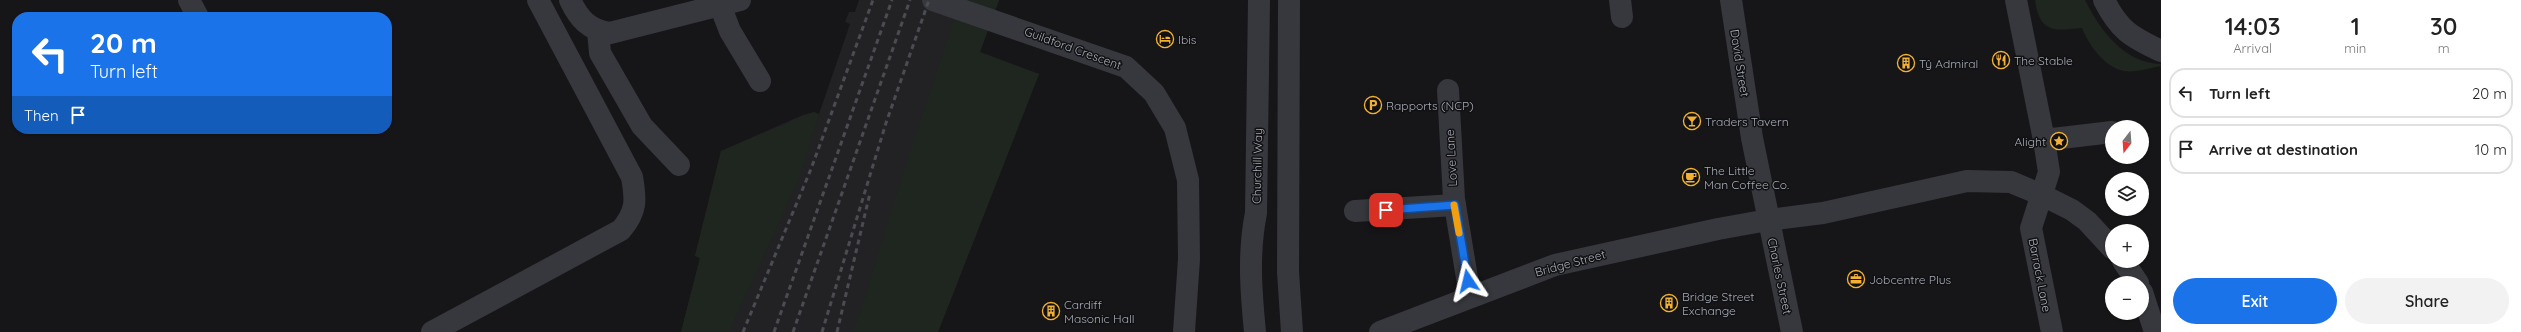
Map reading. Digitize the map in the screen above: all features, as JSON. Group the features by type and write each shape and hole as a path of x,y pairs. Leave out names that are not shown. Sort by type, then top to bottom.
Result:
{"street":[{"path":"189,0 195,12"},
{"path":"432,332 621,230 632,217 635,197 632,177 538,0"},
{"name":"Guildford Crescent","path":"933,0 1126,67 1154,93 1175,128 1188,180 1189,259 1184,332"},
{"name":"Churchill Way","path":"1256,332 1251,286 1250,242 1256,213 1259,0"},
{"path":"1289,0 1288,272 1292,332"},
{"name":"David Street","path":"1731,0 1752,138 1768,220"},
{"path":"2016,0 2044,140 2105,133"},
{"path":"2104,0 2114,21 2136,40 2161,51"},
{"path":"574,7 586,24 598,31 610,33 623,31 730,3 730,31 760,81"},
{"path":"598,31 600,53 642,126 679,165"},
{"name":"Love Lane","path":"1448,90 1455,205 1470,296"},
{"name":"Barrack Lane","path":"2044,140 2049,172 2033,217 2031,228 2052,332"},
{"name":"Bridge Street","path":"1380,332 1470,296 1555,265 1768,220 1823,213 1967,180 2011,182 2042,195 2072,210 2087,221 2105,240"},
{"path":"1355,210 1455,205"},
{"name":"Charles Street","path":"1768,220 1792,332"},
{"path":"2149,314 2155,332"}],"shaded area":[{"path":"859,0 999,0 980,52 1039,74 938,332 681,332 700,258 695,256 721,151 803,115 814,112 819,114 850,24 845,22 849,12 855,12"},
{"path":"961,0 999,0 980,52 1039,74 938,332 854,332 907,161"},
{"path":"2035,0 2085,0 2098,23 2115,43 2136,58 2161,64 2161,66 2133,71 2117,69 2098,54 2082,28 2063,30 2050,28 2044,24 2037,11"},
{"path":"814,112 819,114 799,178 729,332 681,332 700,258 695,256 721,151"}],"railway":[{"path":"743,332 811,169 873,0"},
{"path":"774,332 892,0"},
{"path":"793,332 910,0"},
{"path":"822,332 886,123 929,0"},
{"path":"837,332 870,193"}],"slow traffic":[{"path":"1454,205 1459,233"}],"place":[{"name":"Ibis","path":"1165,39"},
{"name":"The Stable","path":"2001,60"},
{"name":"Tŷ Admiral","path":"1906,63"},
{"name":"Rapports (NCP)","path":"1373,105"},
{"name":"Traders Tavern","path":"1692,121"},
{"name":"Alight","path":"2059,141"},
{"name":"The Little Man Coffee Co.","path":"1691,177"},
{"name":"Jobcentre Plus","path":"1856,279"},
{"name":"Bridge Street Exchange","path":"1669,303"},
{"name":"Cardiff Masonic Hall","path":"1051,311"}],"route":[{"path":"1386,210 1455,205 1468,281"}]}
